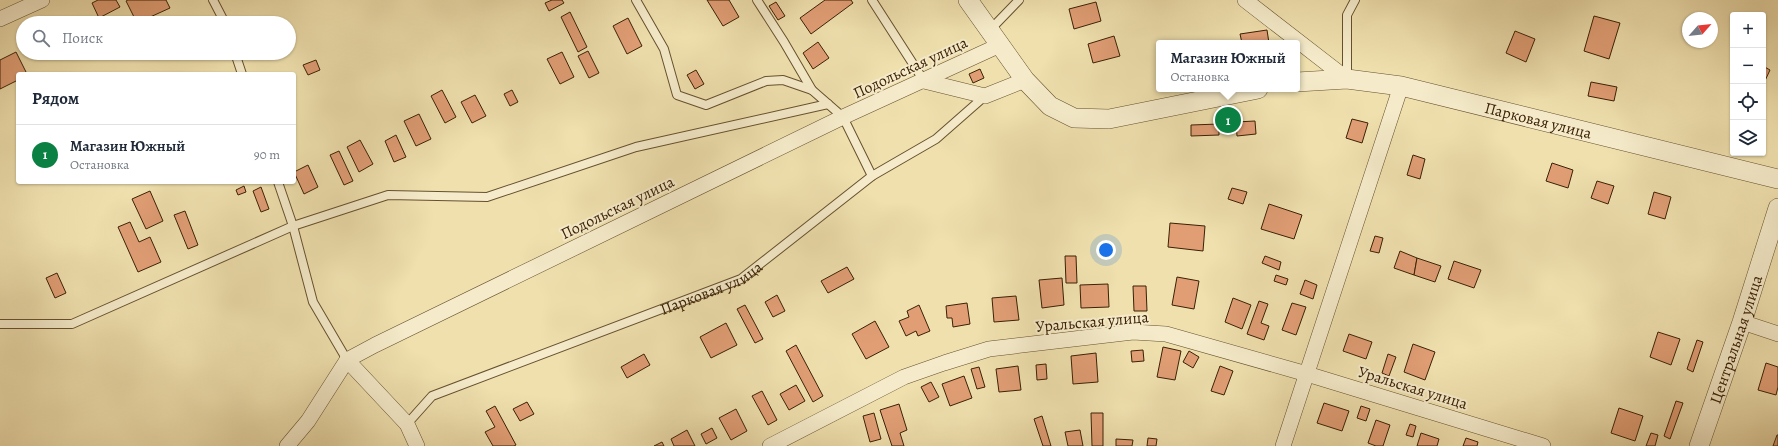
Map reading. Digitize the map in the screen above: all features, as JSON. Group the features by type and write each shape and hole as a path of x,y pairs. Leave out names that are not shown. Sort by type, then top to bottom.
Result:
{"street":[{"path":"0,19 42,0"},
{"path":"968,0 1025,80 1050,106 1074,118 1109,119 1243,92"},
{"path":"1245,0 1297,40"},
{"name":"Подольская улица","path":"287,446 308,421 347,360 375,344 843,117 924,81 995,37"},
{"path":"1300,43 1347,79"},
{"name":"Парковая улица","path":"1300,82 1347,79 1401,86 1778,179"},
{"path":"924,81 985,96 1025,80"},
{"path":"1283,446 1401,86"},
{"name":"Центральная улица","path":"1699,446 1742,322 1778,208"},
{"path":"1742,322 1778,334"},
{"name":"Уральская улица","path":"770,446 904,378 989,349 1133,332 1166,334 1307,374 1543,446"},
{"path":"347,360 407,424 417,446"}],"lane":[{"path":"213,0 221,16"},
{"path":"636,0 664,49 677,95 706,105 766,81 783,80 812,90"},
{"path":"757,0 812,90 843,117 872,176"},
{"path":"872,0 924,81"},
{"path":"995,37 1019,0"},
{"path":"1347,79 1348,15 1355,0"},
{"path":"237,60 241,72"},
{"name":"Парковая улица","path":"407,424 432,396 742,280 872,176 936,139 985,96"},
{"path":"0,324 72,324 293,226 388,195 487,196 636,147 828,104"},
{"path":"279,184 293,226 312,302 347,360"}],"building":[{"path":"98,0 116,0 120,7 103,16 98,16 92,3"},
{"path":"166,0 170,8 152,16 134,16 126,1"},
{"path":"552,0 562,0 564,3 549,11 545,3"},
{"path":"707,0 729,0 739,17 723,26"},
{"path":"825,0 851,0 853,3 811,34 800,18"},
{"path":"776,2 785,16 778,20 769,6"},
{"path":"1096,2 1101,21 1074,29 1069,9"},
{"path":"570,12 587,47 578,52 561,17"},
{"path":"1594,16 1620,23 1609,59 1584,51"},
{"path":"628,18 642,46 627,54 613,26"},
{"path":"1267,30 1269,40 1241,40 1240,34"},
{"path":"1515,31 1535,39 1526,62 1506,53"},
{"path":"1114,36 1120,56 1093,63 1088,44"},
{"path":"818,42 829,58 813,69 803,53"},
{"path":"588,51 599,73 589,78 578,56"},
{"path":"16,52 16,60 20,60 26,72 16,72 16,81 0,89 0,60"},
{"path":"562,52 574,77 560,84 547,59"},
{"path":"316,60 320,70 308,75 303,65"},
{"path":"1766,68 1770,70 1766,79"},
{"path":"980,69 984,78 973,83 969,74"},
{"path":"696,70 704,84 695,89 687,75"},
{"path":"1591,82 1617,87 1614,101 1588,96"},
{"path":"442,90 456,117 445,123 431,96"},
{"path":"512,90 518,102 510,106 504,94"},
{"path":"475,95 486,116 472,123 461,102"},
{"path":"419,114 431,139 416,146 404,121"},
{"path":"1352,119 1368,123 1362,143 1346,138"},
{"path":"1255,121 1256,134 1237,136 1236,122"},
{"path":"1219,124 1219,135 1191,136 1191,125"},
{"path":"396,135 406,157 394,162 385,141"},
{"path":"360,140 373,164 359,172 347,147"},
{"path":"339,151 353,181 344,185 330,155"},
{"path":"1413,155 1425,159 1420,179 1407,175"},
{"path":"1552,163 1573,170 1568,188 1546,181"},
{"path":"308,165 318,187 304,194 296,176 296,171"},
{"path":"1597,181 1614,186 1608,204 1591,198"},
{"path":"244,186 246,192 238,195 236,190"},
{"path":"261,187 269,209 261,212 253,191"},
{"path":"1232,188 1247,192 1243,204 1228,199"},
{"path":"150,191 163,221 146,229 132,199"},
{"path":"1654,192 1671,197 1665,219 1648,214"},
{"path":"1269,204 1302,215 1294,239 1261,229"},
{"path":"185,211 198,245 188,249 174,215"},
{"path":"130,222 139,242 150,237 161,262 138,272 118,227"},
{"path":"1170,223 1205,226 1203,251 1168,247"},
{"path":"1375,236 1383,238 1379,253 1370,251"},
{"path":"1400,251 1417,258 1414,275 1394,268"},
{"path":"1065,256 1076,256 1077,283 1066,283"},
{"path":"1265,256 1281,262 1279,270 1262,263"},
{"path":"1417,258 1441,266 1435,282 1414,275"},
{"path":"1454,261 1481,270 1474,288 1448,279"},
{"path":"847,267 854,279 828,293 821,281"},
{"path":"57,273 66,293 55,298 46,278"},
{"path":"1276,275 1288,279 1286,285 1274,281"},
{"path":"1177,277 1199,281 1194,309 1172,305"},
{"path":"1062,278 1064,305 1042,308 1039,280"},
{"path":"1305,280 1317,285 1313,299 1300,294"},
{"path":"1108,284 1109,307 1081,308 1080,285"},
{"path":"1133,286 1146,286 1147,311 1134,311"},
{"path":"777,295 785,311 773,317 765,302"},
{"path":"1016,296 1019,320 994,322 992,298"},
{"path":"1233,298 1251,305 1242,329 1225,322"},
{"path":"1259,301 1268,304 1261,323 1269,326 1264,340 1247,334"},
{"path":"967,303 970,324 953,327 952,318 947,318 946,306"},
{"path":"1292,303 1306,307 1296,335 1282,330"},
{"path":"745,305 763,339 755,343 737,309"},
{"path":"919,305 930,331 918,336 916,331 906,336 899,321 909,317 907,311"},
{"path":"875,321 889,347 866,359 852,334"},
{"path":"726,323 737,345 711,358 700,337"},
{"path":"1658,332 1680,339 1671,365 1650,357"},
{"path":"1349,334 1372,342 1366,359 1343,351"},
{"path":"1697,340 1703,342 1693,372 1687,369"},
{"path":"1413,344 1435,352 1425,380 1404,372"},
{"path":"796,345 823,396 813,402 786,351"},
{"path":"1163,347 1181,351 1175,380 1157,377"},
{"path":"1143,350 1144,361 1132,362 1131,351"},
{"path":"1189,351 1199,357 1193,368 1183,362"},
{"path":"1096,353 1098,382 1073,384 1071,356"},
{"path":"644,354 650,365 627,378 621,367"},
{"path":"1388,354 1396,357 1389,376 1382,373"},
{"path":"1766,363 1778,367 1778,387 1776,395 1758,390"},
{"path":"1046,364 1047,379 1037,380 1036,365"},
{"path":"1018,366 1021,390 999,392 996,369"},
{"path":"1220,366 1233,371 1224,395 1211,391"},
{"path":"979,367 985,387 977,389 971,369"},
{"path":"964,376 972,398 950,406 942,384"},
{"path":"931,382 939,397 929,402 921,387"},
{"path":"796,385 805,401 789,410 780,394"},
{"path":"762,391 777,420 768,425 752,396"},
{"path":"1676,401 1683,403 1670,439 1664,436"},
{"path":"527,402 534,414 520,421 513,409"},
{"path":"1324,403 1349,411 1342,431 1317,423"},
{"path":"899,404 907,430 900,433 904,446 892,446 880,410"},
{"path":"495,406 516,445 493,446 485,432 495,427 486,411"},
{"path":"1361,406 1370,409 1366,421 1357,418"},
{"path":"1619,408 1643,416 1635,441 1611,433"},
{"path":"736,409 747,431 731,440 719,418"},
{"path":"874,413 881,439 870,442 863,416"},
{"path":"1091,413 1103,413 1103,446 1092,446"},
{"path":"1042,416 1051,446 1043,446 1034,419"},
{"path":"1376,420 1390,425 1383,446 1376,446 1368,443"},
{"path":"1410,424 1416,426 1413,437 1406,435"},
{"path":"712,428 717,438 706,444 701,434"},
{"path":"687,430 695,446 674,446 671,439"},
{"path":"1080,430 1083,446 1068,446 1065,432"},
{"path":"1421,433 1439,439 1437,446 1417,446"},
{"path":"1651,433 1658,435 1655,446 1646,446"},
{"path":"1777,435 1778,446 1773,446"},
{"path":"1148,438 1157,439 1156,446 1147,446"},
{"path":"1466,438 1478,442 1477,446 1463,446"},
{"path":"1116,439 1133,440 1132,446 1116,446"},
{"path":"662,442 664,446 654,446"}],"place":[{"name":"Магазин Южный","path":"1228,120"}]}
